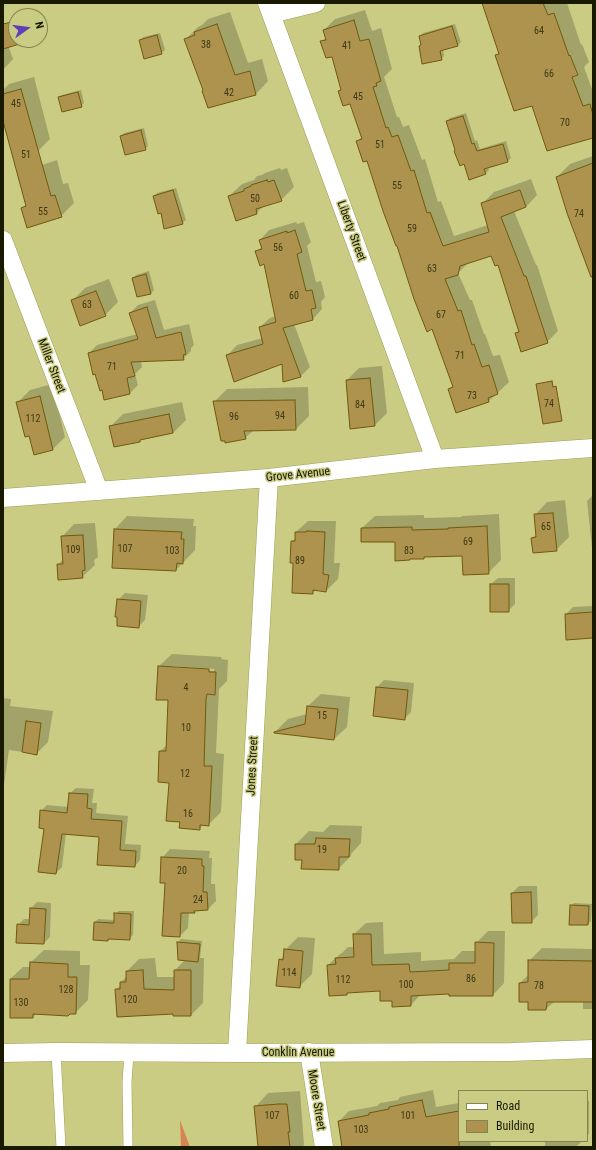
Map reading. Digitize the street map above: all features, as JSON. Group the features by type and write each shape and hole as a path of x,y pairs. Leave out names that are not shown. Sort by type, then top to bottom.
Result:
{"street":[{"path":"269,9 316,3"},
{"name":"Liberty Street","path":"269,9 435,459"},
{"name":"Miller Street","path":"3,240 99,491"},
{"name":"Grove Avenue","path":"3,498 269,478 435,459 593,448"},
{"name":"Jones Street","path":"237,1053 269,478"},
{"name":"Conklin Avenue","path":"3,1053 511,1052 593,1049"},
{"name":"Moore Street","path":"309,1052 324,1147"}],"lane":[{"path":"56,1052 61,1147"},
{"path":"128,1052 128,1147"}],"shaded area":[{"path":"180,1120 190,1147 181,1147"}],"building":[{"path":"482,3 543,3 548,15 554,13 569,56 570,55 578,75 572,77 583,106 590,104 593,115 593,138 547,151 532,106 514,111 495,55 499,54"},
{"path":"354,20 360,41 369,39 381,81 376,83 377,86 373,87 386,128 388,127 392,137 398,135 411,171 414,170 427,213 430,212 443,246 489,232 481,203 520,190 526,207 501,217 524,276 526,276 548,343 521,352 515,333 519,332 498,265 495,266 491,256 460,266 458,275 445,279 458,311 461,310 472,345 474,344 482,367 489,365 498,394 488,398 489,402 456,413 448,389 453,387 432,329 427,332 383,211 367,161 363,162 356,141 362,139 350,104 343,106 338,91 341,90 332,57 326,58 320,41 326,40 323,30"},
{"path":"8,23 8,48 3,49 3,24"},
{"path":"217,24 235,75 250,71 256,95 208,108 184,39 195,35 194,32"},
{"path":"452,26 458,46 440,51 442,60 422,64 419,36"},
{"path":"157,35 162,54 144,59 139,40"},
{"path":"21,89 51,196 55,195 62,217 27,228 21,208 26,206 3,121 3,94"},
{"path":"78,92 82,107 62,112 58,97"},
{"path":"463,116 472,144 474,143 477,151 503,144 508,162 484,169 486,174 469,180 464,164 460,166 454,151 455,150 446,121"},
{"path":"141,130 146,150 125,155 120,136"},
{"path":"593,163 593,277 591,277 567,213 556,177"},
{"path":"267,180 268,182 274,180 282,201 256,209 257,214 236,221 228,196 244,191 244,189 251,185"},
{"path":"173,190 183,224 164,229 161,213 158,214 153,196"},
{"path":"295,230 302,252 297,254 306,291 312,290 316,308 311,309 313,320 283,328 301,377 283,382 282,364 234,382 226,355 263,344 259,327 276,322 264,264 260,266 255,251 262,249 259,240"},
{"path":"146,274 151,294 137,297 132,278"},
{"path":"96,291 106,316 80,326 71,300"},
{"path":"147,307 156,338 181,332 186,354 183,355 184,360 131,362 135,376 127,378 130,394 104,400 102,390 100,391 95,374 93,375 88,353 138,339 129,313"},
{"path":"370,378 375,426 350,429 346,380"},
{"path":"552,381 553,387 556,386 562,421 543,424 536,384"},
{"path":"40,396 53,450 34,455 29,436 25,437 16,402"},
{"path":"295,400 296,430 244,431 246,439 225,443 225,441 221,441 213,401"},
{"path":"169,414 173,433 114,447 109,426"},
{"path":"553,513 557,551 533,553 531,538 536,537 534,514"},
{"path":"487,526 489,574 463,575 462,556 424,557 424,559 395,561 395,542 361,542 361,528 412,527 412,530"},
{"path":"114,529 182,532 181,539 184,539 183,564 177,563 176,571 112,568"},
{"path":"295,532 325,532 323,574 329,575 326,592 313,590 313,594 292,593 293,563 290,563 291,541 295,541"},
{"path":"83,535 85,570 82,571 83,578 58,580 57,564 63,564 61,536"},
{"path":"490,584 509,584 509,612 490,612"},
{"path":"117,599 141,601 139,628 117,626 117,617 115,617"},
{"path":"593,612 593,638 566,640 565,614"},
{"path":"158,666 209,669 209,672 216,672 215,695 207,694 206,699 204,766 212,766 209,826 200,825 200,830 179,828 180,822 166,821 169,783 158,782 159,751 166,751 168,700 156,700"},
{"path":"376,687 408,690 405,720 373,716"},
{"path":"307,706 338,709 334,740 274,733 305,724"},
{"path":"26,721 41,723 37,755 22,752"},
{"path":"69,793 88,794 87,808 92,809 91,819 122,821 120,850 136,851 135,867 97,865 99,837 62,834 56,874 38,872 44,829 39,828 40,810 67,813"},
{"path":"316,838 350,839 349,857 339,857 339,870 301,869 302,860 295,860 295,844 315,844"},
{"path":"161,857 202,859 202,866 204,866 203,892 207,892 208,910 194,911 195,913 181,913 180,937 162,936 165,883 160,883"},
{"path":"531,892 532,923 512,923 511,893"},
{"path":"570,905 589,906 588,925 569,925"},
{"path":"30,908 46,909 44,944 16,943 17,924 29,925"},
{"path":"114,913 131,914 130,940 93,940 94,922 114,923"},
{"path":"353,934 371,934 372,965 409,964 410,972 449,970 449,963 475,963 475,942 494,943 493,996 449,996 449,994 411,996 411,1006 392,1007 392,1001 380,1001 380,991 347,993 347,995 329,996 327,965 336,964 335,958 354,957"},
{"path":"177,942 200,944 198,962 178,960"},
{"path":"284,949 303,951 300,988 276,986 279,959 283,960"},
{"path":"528,960 593,961 593,1002 547,1002 546,1010 528,1010 528,1002 519,1002 519,983 528,982"},
{"path":"30,962 68,964 68,977 77,977 76,1014 70,1014 68,1016 33,1014 33,1018 10,1018 10,979 29,979"},
{"path":"143,970 144,989 174,990 174,970 191,970 191,1016 173,1016 173,1014 117,1017 115,989 120,989 120,982 126,982 126,971"},
{"path":"422,1100 426,1117 458,1111 459,1147 342,1147 338,1121 369,1115 369,1113 389,1109 389,1107"},
{"path":"287,1104 290,1147 258,1147 254,1106"}]}
